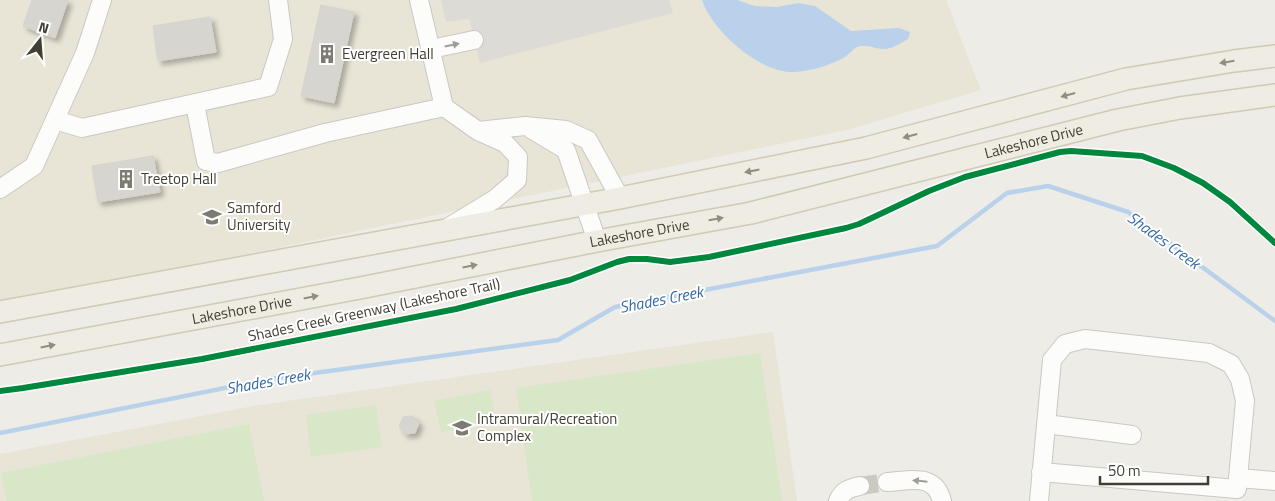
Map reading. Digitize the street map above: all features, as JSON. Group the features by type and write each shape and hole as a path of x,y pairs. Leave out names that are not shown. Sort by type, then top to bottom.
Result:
{"main road":[{"path":"0,312 620,198 866,148 1126,79 1275,56"},
{"name":"Lakeshore Drive","path":"0,355 750,213 1118,120 1180,108 1275,94"},
{"path":"866,148 874,182"}],"street":[{"path":"0,189 34,166 85,53 102,0"},
{"path":"55,120 82,128 268,87 282,39 278,0"},
{"path":"419,0 444,107 478,130 505,143 518,157 516,180 494,199 441,232"},
{"path":"431,49 474,40"},
{"path":"195,104 206,160 218,163 325,133 444,107"},
{"path":"478,130 526,126 566,130 588,140 620,198"},
{"path":"526,126 566,150 597,241"},
{"path":"1039,501 1052,360 1065,344 1086,339 1209,353 1231,364 1240,379 1245,401 1237,489 1042,472"},
{"path":"1046,424 1132,435"},
{"path":"1238,478 1275,481"},
{"path":"887,482 919,480 929,482 939,490 942,501"},
{"path":"838,501 846,490 860,486"}],"shaded area":[{"name":"Samford University","path":"0,0 946,0 981,90 847,130 0,305"},
{"path":"441,0 669,0 673,13 480,63 469,19 446,22"},
{"name":"Intramural/Recreation Complex","path":"773,332 797,501 0,501 0,454 259,405"}],"green space":[{"path":"760,353 782,501 532,501 516,388"},
{"path":"490,390 496,421 441,432 434,401"},
{"path":"376,405 382,447 311,457 306,415"},
{"path":"249,424 264,501 7,501 1,473"}],"water":[{"path":"702,0 737,0 755,6 777,7 798,3 815,6 851,31 899,28 910,32 908,39 890,48 880,49 861,46 834,63 794,72 781,71 767,66 739,48 716,25 707,12"}],"building":[{"path":"32,0 68,0 55,38 23,26"},
{"name":"Evergreen Hall","path":"321,5 354,12 334,103 301,96"},
{"path":"210,17 216,52 158,61 153,26"},
{"name":"Treetop Hall","path":"153,156 160,192 98,202 92,166"},
{"path":"412,416 419,423 415,433 405,434 399,426 403,417"}],"waterway":[{"name":"Shades Creek","path":"0,433 270,379 558,340 615,307 937,246 1007,193 1048,186 1128,212 1275,321"}],"tunnel":[{"path":"860,486 887,482"}],"cycle path":[{"name":"Shades Creek Greenway (Lakeshore Trail)","path":"0,391 202,359 456,309 570,280 629,259 670,262 709,257 846,228 965,177 1060,152 1071,151 1142,156 1174,168 1203,183 1230,202 1275,243"}],"place":[{"name":"Evergreen Hall","path":"327,54"},
{"name":"Treetop Hall","path":"126,179"},
{"name":"Samford University","path":"212,217"},
{"name":"Intramural/Recreation Complex","path":"462,428"}]}
